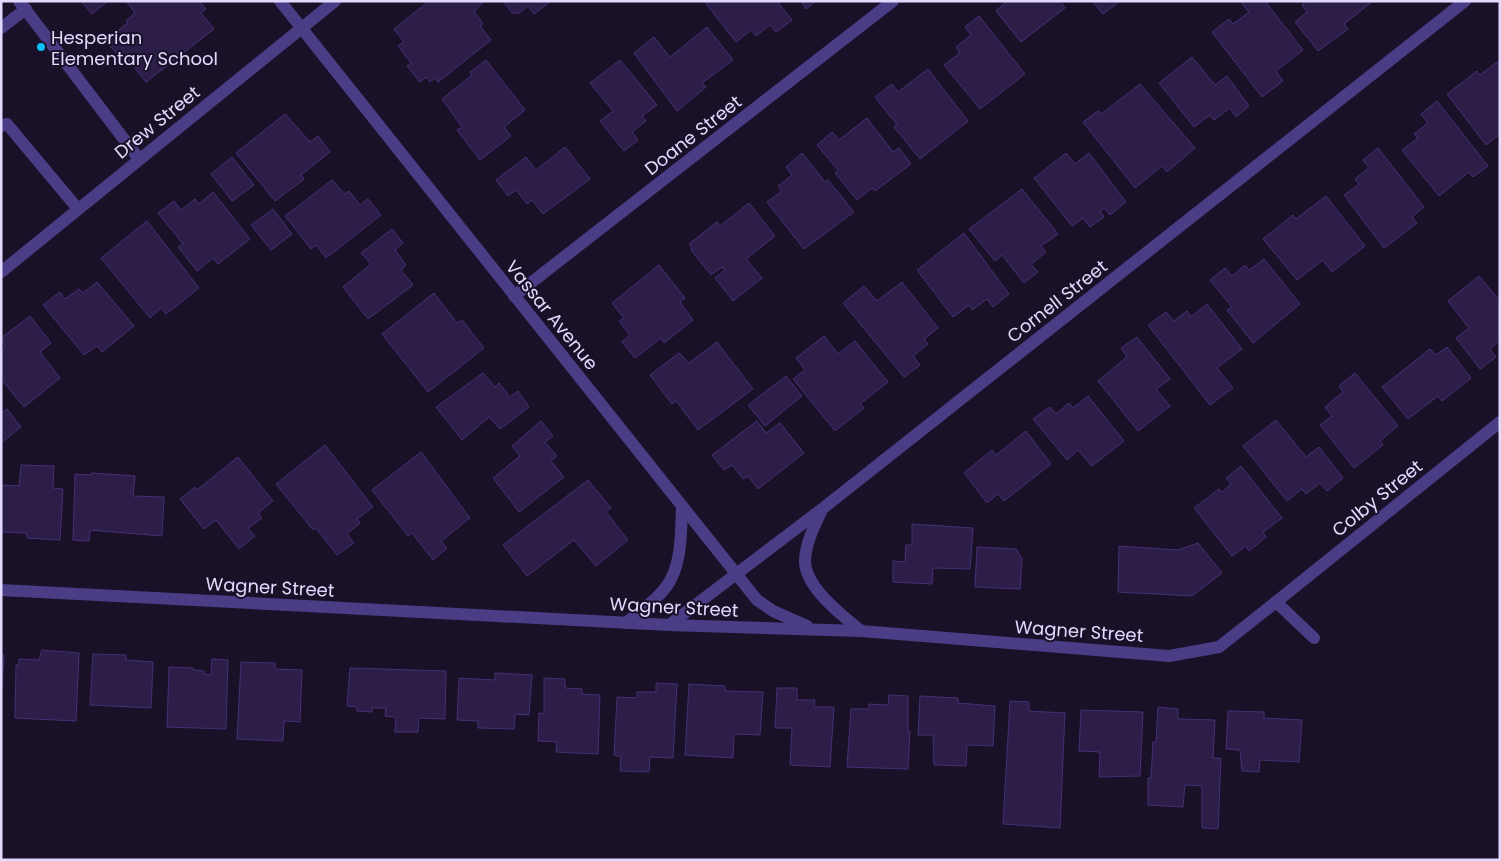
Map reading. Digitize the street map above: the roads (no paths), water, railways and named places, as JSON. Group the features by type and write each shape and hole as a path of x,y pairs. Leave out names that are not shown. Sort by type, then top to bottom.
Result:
{"street":[{"name":"Vassar Avenue","path":"280,1 757,600 773,611 814,629"},
{"name":"Drew Street","path":"1,272 335,1"},
{"name":"Doane Street","path":"514,296 893,1"},
{"name":"Cornell Street","path":"669,625 822,509 1465,1"},
{"path":"1,28 22,5 140,159"},
{"path":"3,122 78,209"},
{"name":"Colby Street","path":"1276,602 1500,422"},
{"path":"626,622 660,593 671,579 678,559 682,506"},
{"path":"822,509 810,536 805,562 814,586 828,604 862,631"},
{"name":"Wagner Street","path":"1,590 669,625 862,631 1169,656 1219,647 1276,602"},
{"path":"1276,602 1314,638"}],"place":[{"name":"Hesperian Elementary School","path":"41,47"}]}
